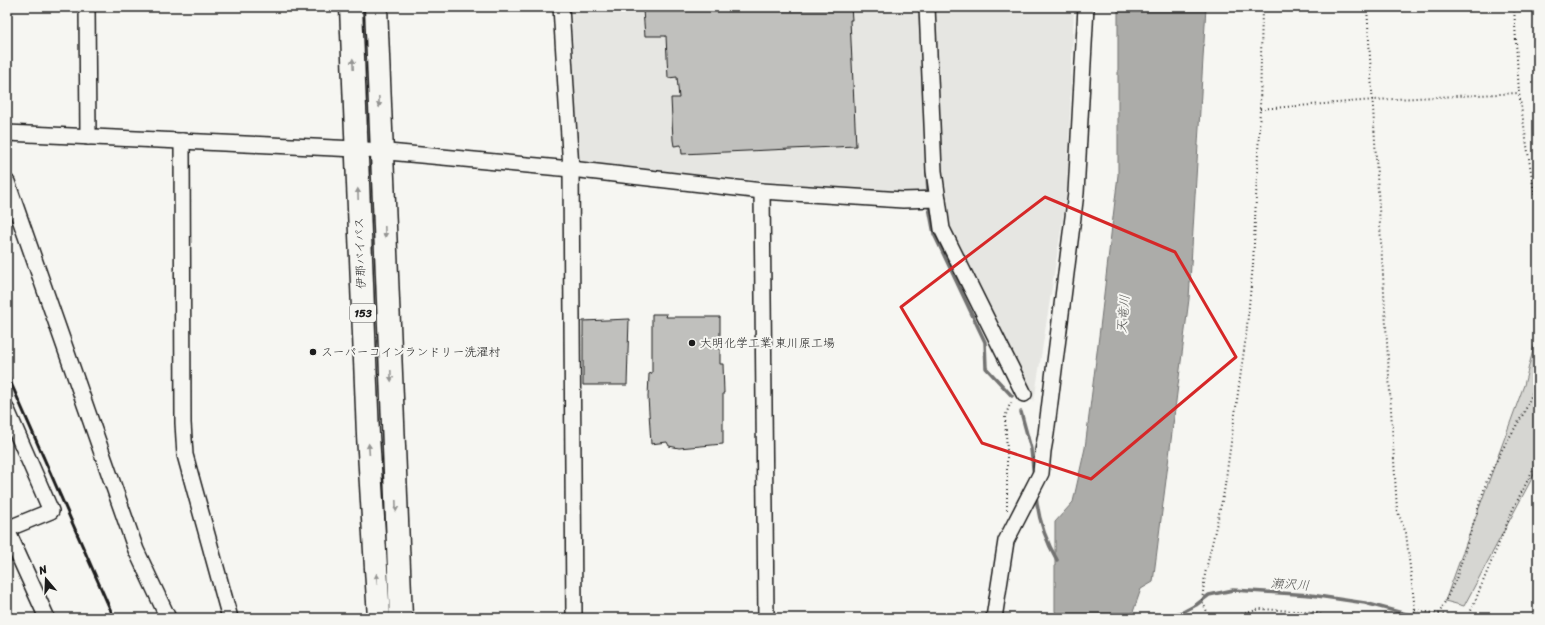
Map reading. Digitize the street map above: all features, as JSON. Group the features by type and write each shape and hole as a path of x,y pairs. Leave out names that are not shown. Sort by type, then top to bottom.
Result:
{"highway":[{"name":"伊那バイパス","path":"350,7 367,427 379,618"},
{"name":"153","path":"376,7 401,618"}],"street":[{"path":"87,7 88,137"},
{"path":"561,7 570,169 574,618"},
{"path":"927,7 934,171 942,229 1024,394"},
{"path":"994,618 1006,541 1040,476 1076,194 1086,7"},
{"path":"7,133 356,149 570,169 762,191 903,200 937,199"},
{"path":"182,141 183,423 185,456 230,618"},
{"path":"7,182 136,550 168,618"},
{"path":"762,191 766,618"},
{"path":"7,410 51,511 7,530 47,618"}],"path":[{"path":"1210,618 1202,601 1205,574 1224,492 1246,336 1253,265 1260,109 1262,7"},
{"path":"1367,7 1374,100 1397,510 1406,533 1415,610 1413,618"},
{"path":"1514,7 1519,93 1538,218"},
{"path":"1260,109 1374,100 1519,93"},
{"path":"1439,614 1456,579 1487,480 1502,450 1525,411 1538,379"},
{"path":"1006,511 1007,450 1005,417 1010,404 1024,394"},
{"path":"1468,618 1513,510 1538,460"},
{"path":"1230,618 1260,609 1313,612 1330,618"},
{"path":"1415,610 1465,618"}],"highlighted area":[{"path":"1045,197 1175,252 1236,357 1091,479 982,443 901,307"}],"shaded area":[{"path":"571,7 1074,7 1067,192 1034,401 938,228 931,191 920,191 918,193 843,188 578,163"},
{"path":"1538,331 1538,467 1464,606 1445,601 1524,385"}],"water":[{"name":"天竜川","path":"1118,7 1206,7 1189,299 1153,582 1141,589 1131,618 1058,618 1055,611 1055,522 1073,502 1085,448 1118,175"}],"building":[{"path":"663,7 851,7 852,20 850,20 856,146 682,154 681,145 674,146 673,140 671,98 679,98 677,77 668,78 666,36 645,36 643,10 663,9"},
{"path":"652,314 667,314 666,317 720,317 720,364 723,364 724,393 723,444 679,448 669,446 667,442 651,444 648,397 649,374 652,373"},
{"path":"629,319 627,385 583,385 583,321"}],"waterway":[{"path":"927,172 928,196"},
{"path":"928,202 934,234 985,342 986,368 1012,396"},
{"path":"1021,412 1031,449 1034,477"},
{"path":"1036,495 1043,529 1057,560"},
{"name":"瀬沢川","path":"1162,618 1183,612 1196,605 1209,595 1233,590 1311,595 1365,603 1421,618"}],"railway":[{"path":"7,374 114,618"}],"place":[{"name":"大明化学工業 東川原工場","path":"692,343"},
{"name":"スーパーコインランドリー洗濯村","path":"313,352"}]}
